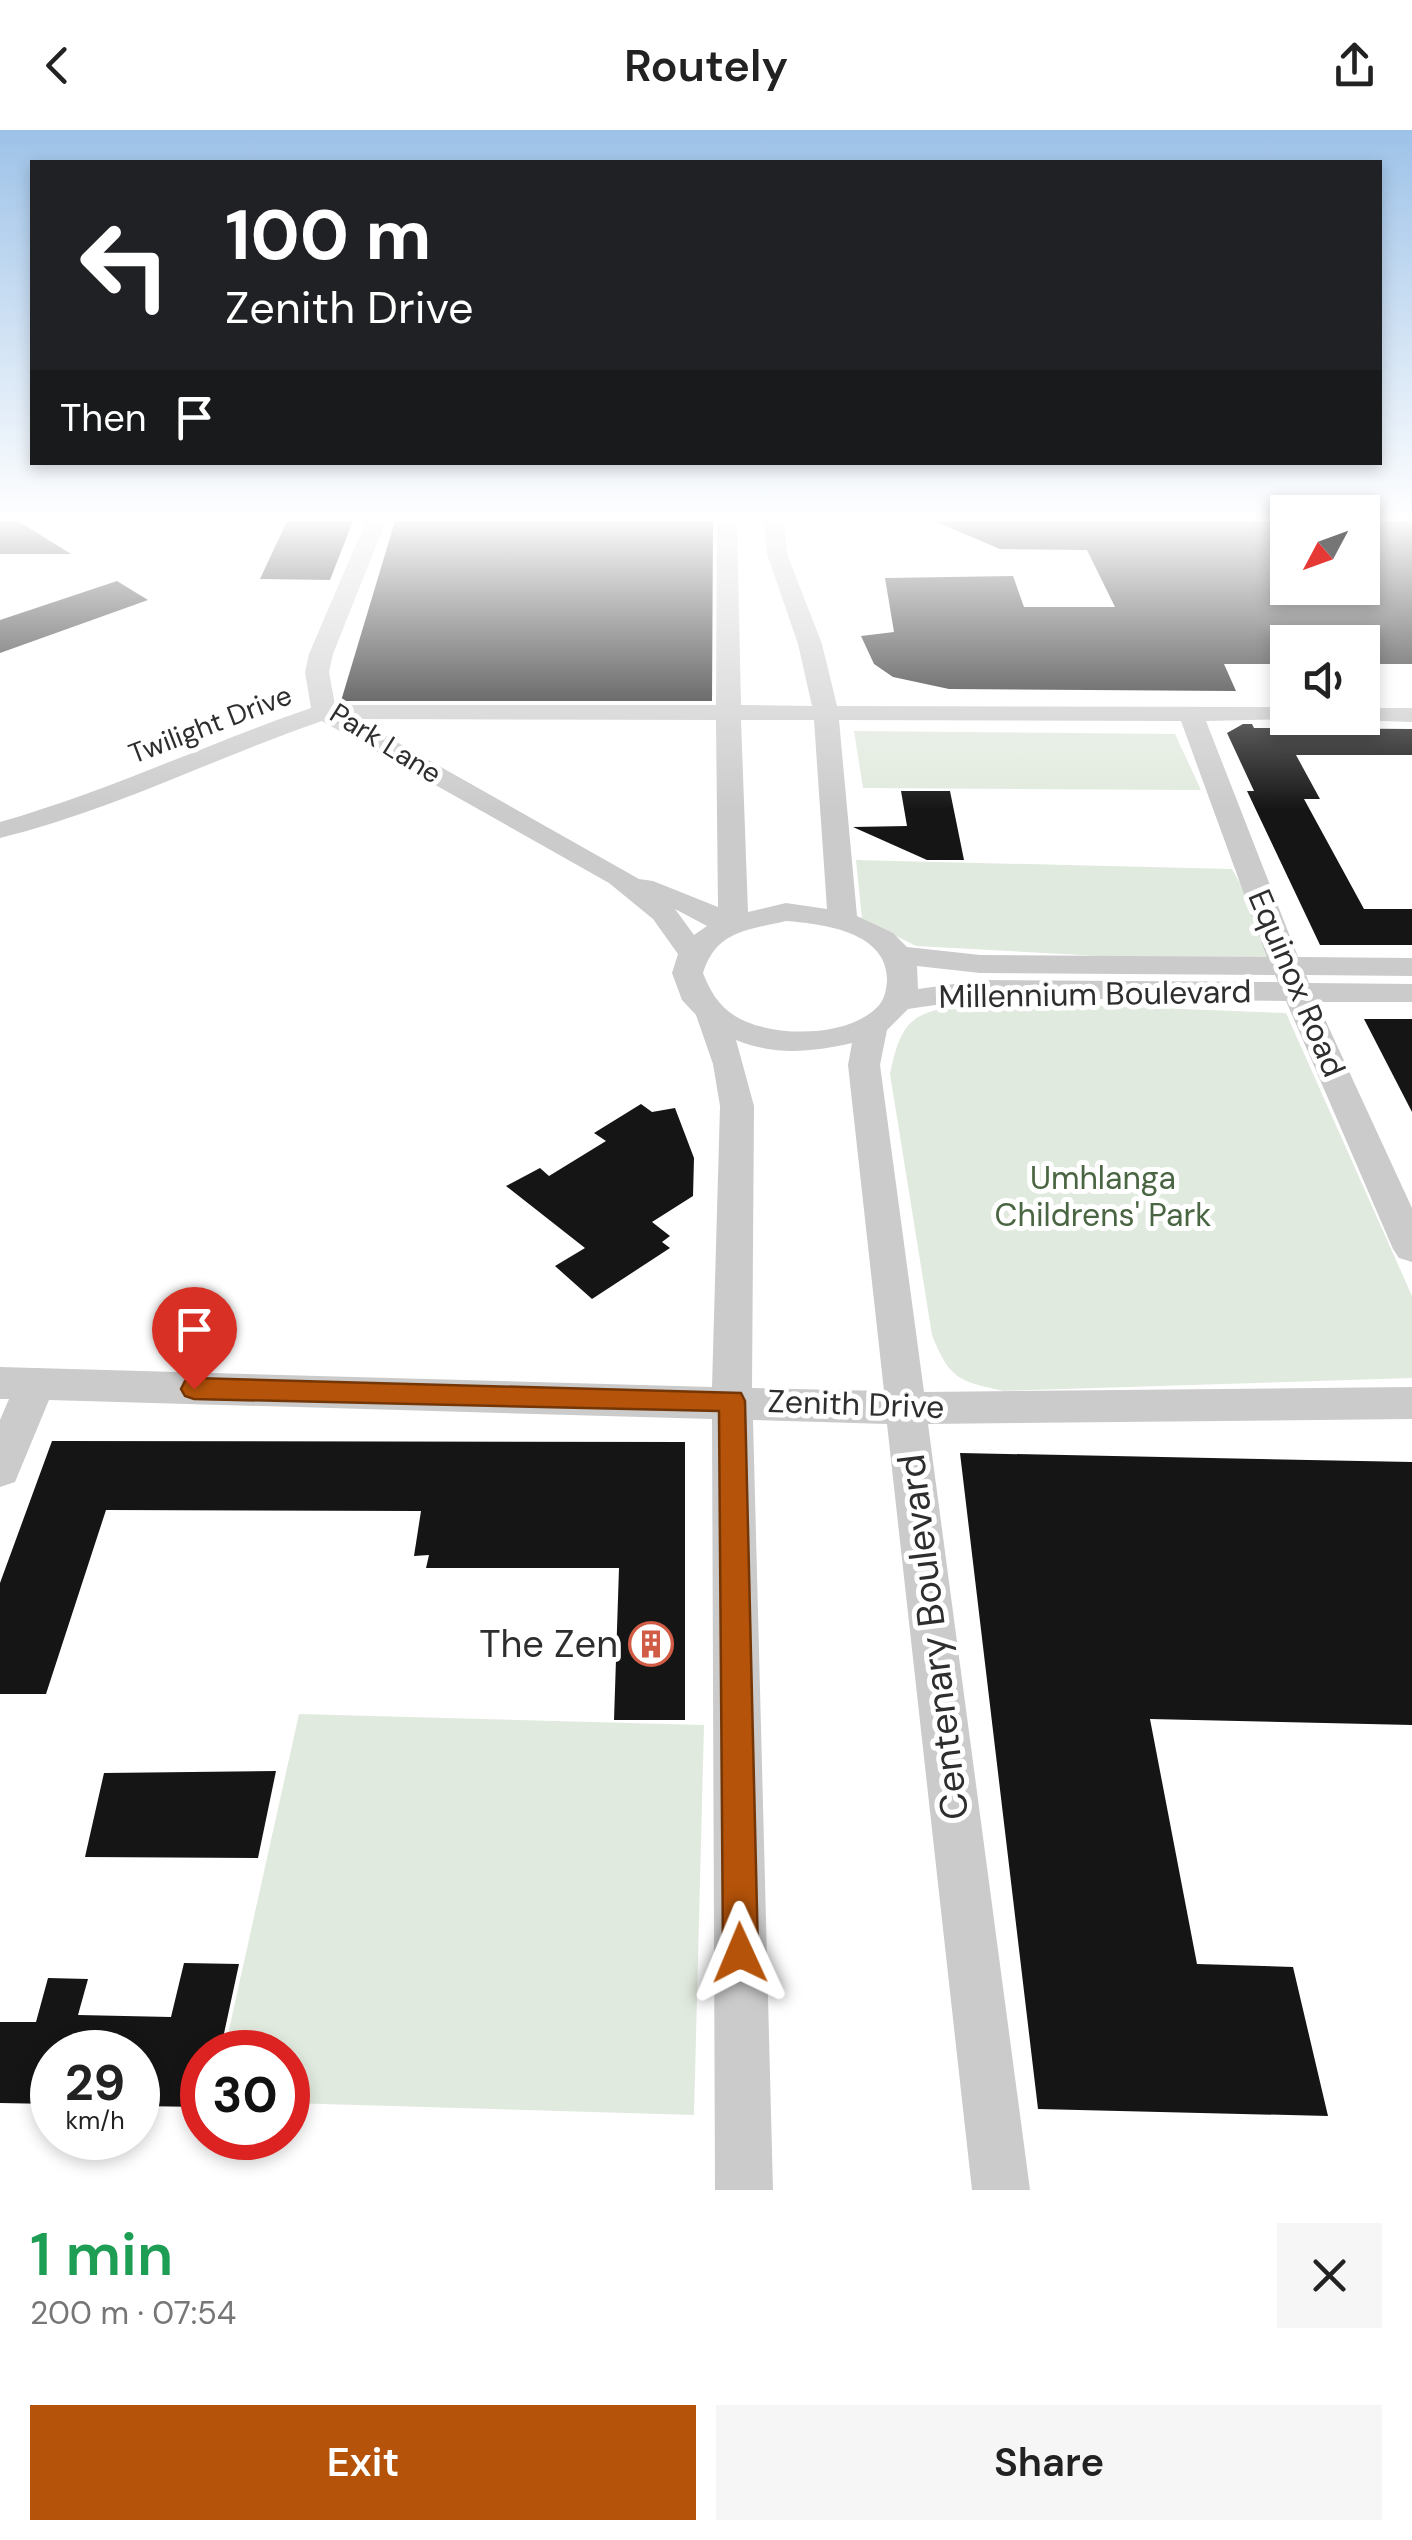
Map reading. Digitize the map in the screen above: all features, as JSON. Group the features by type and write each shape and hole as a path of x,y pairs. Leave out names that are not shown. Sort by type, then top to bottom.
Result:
{"street":[{"name":"Park Lane","path":"336,617 317,672 324,712 619,877 730,923"},
{"path":"729,617 730,923"},
{"path":"800,617 826,711 844,920"},
{"name":"Twilight Drive","path":"0,830 75,809 224,746 324,712 1270,714"},
{"name":"Equinox Road","path":"1192,714 1292,979 1412,1249"},
{"path":"1380,715 1412,715"},
{"path":"658,892 696,888 730,869"},
{"name":"Park Lane","path":"619,877 663,913 692,952"},
{"path":"786,912 844,920 884,941 897,956 905,978 886,1013 843,1037 808,1043 738,1032 712,1017 692,996 686,974 692,952 730,923 786,912"},
{"name":"Millennium Boulevard","path":"897,956 980,964 1292,979 1412,993"},
{"name":"Millennium Boulevard","path":"886,1013 984,990 1292,979 1412,967"},
{"name":"Centenary Boulevard","path":"886,1013 864,1065 1001,2190"},
{"path":"712,1017 729,1064 737,1106 732,1401 744,2190"},
{"path":"0,1470 18,1384"},
{"name":"Zenith Drive","path":"18,1384 905,1408 1412,1403"}],"green space":[{"path":"854,731 1175,734 1201,790 863,788"},
{"path":"856,860 1232,869 1286,966 916,946 862,919"},
{"name":"Umhlanga Childrens' Park","path":"976,1001 1286,1013 1412,1296 1412,1378 1004,1391 966,1381 951,1370 932,1335 890,1074 901,1037 916,1018"},
{"path":"299,1714 704,1725 694,2115 310,2104 310,2030 229,2030"}],"building":[{"path":"9,617 100,617 0,653 0,620"},
{"path":"366,617 712,617 712,701 341,701"},
{"path":"892,617 1412,617 1412,664 1380,664 1380,625 1270,625 1270,664 1224,664 1236,691 949,689 893,677 874,664 861,636 894,632"},
{"path":"1243,724 1270,728 1270,735 1380,735 1380,729 1412,729 1412,755 1296,755 1320,799 1304,799 1364,909 1412,909 1412,945 1320,945 1247,791 1254,791 1227,733"},
{"path":"901,791 950,791 964,860 927,860 853,827 907,826"},
{"path":"1364,1019 1412,1019 1412,1112"},
{"path":"641,1104 652,1112 675,1108 694,1158 693,1196 652,1222 670,1236 662,1242 670,1248 592,1299 555,1266 585,1248 506,1186 540,1168 549,1176 606,1141 594,1133"},
{"path":"52,1441 685,1442 685,1720 614,1720 619,1568 426,1568 429,1555 414,1556 421,1511 106,1510 46,1694 0,1694 0,1583"},
{"path":"960,1453 1412,1462 1412,1725 1150,1719 1197,1964 1293,1967 1328,2116 1038,2109"},
{"path":"276,1771 258,1858 85,1857 104,1773"},
{"path":"184,1963 239,1964 225,2030 180,2030 180,2107 160,2106 160,2030 30,2030 30,2104 0,2103 0,2022 36,2022 48,1978 88,1979 78,2015 171,2017"}],"place":[{"name":"The Zen","path":"651,1644"}],"route":[{"path":"194,1389 732,1401 740,1953"}]}
